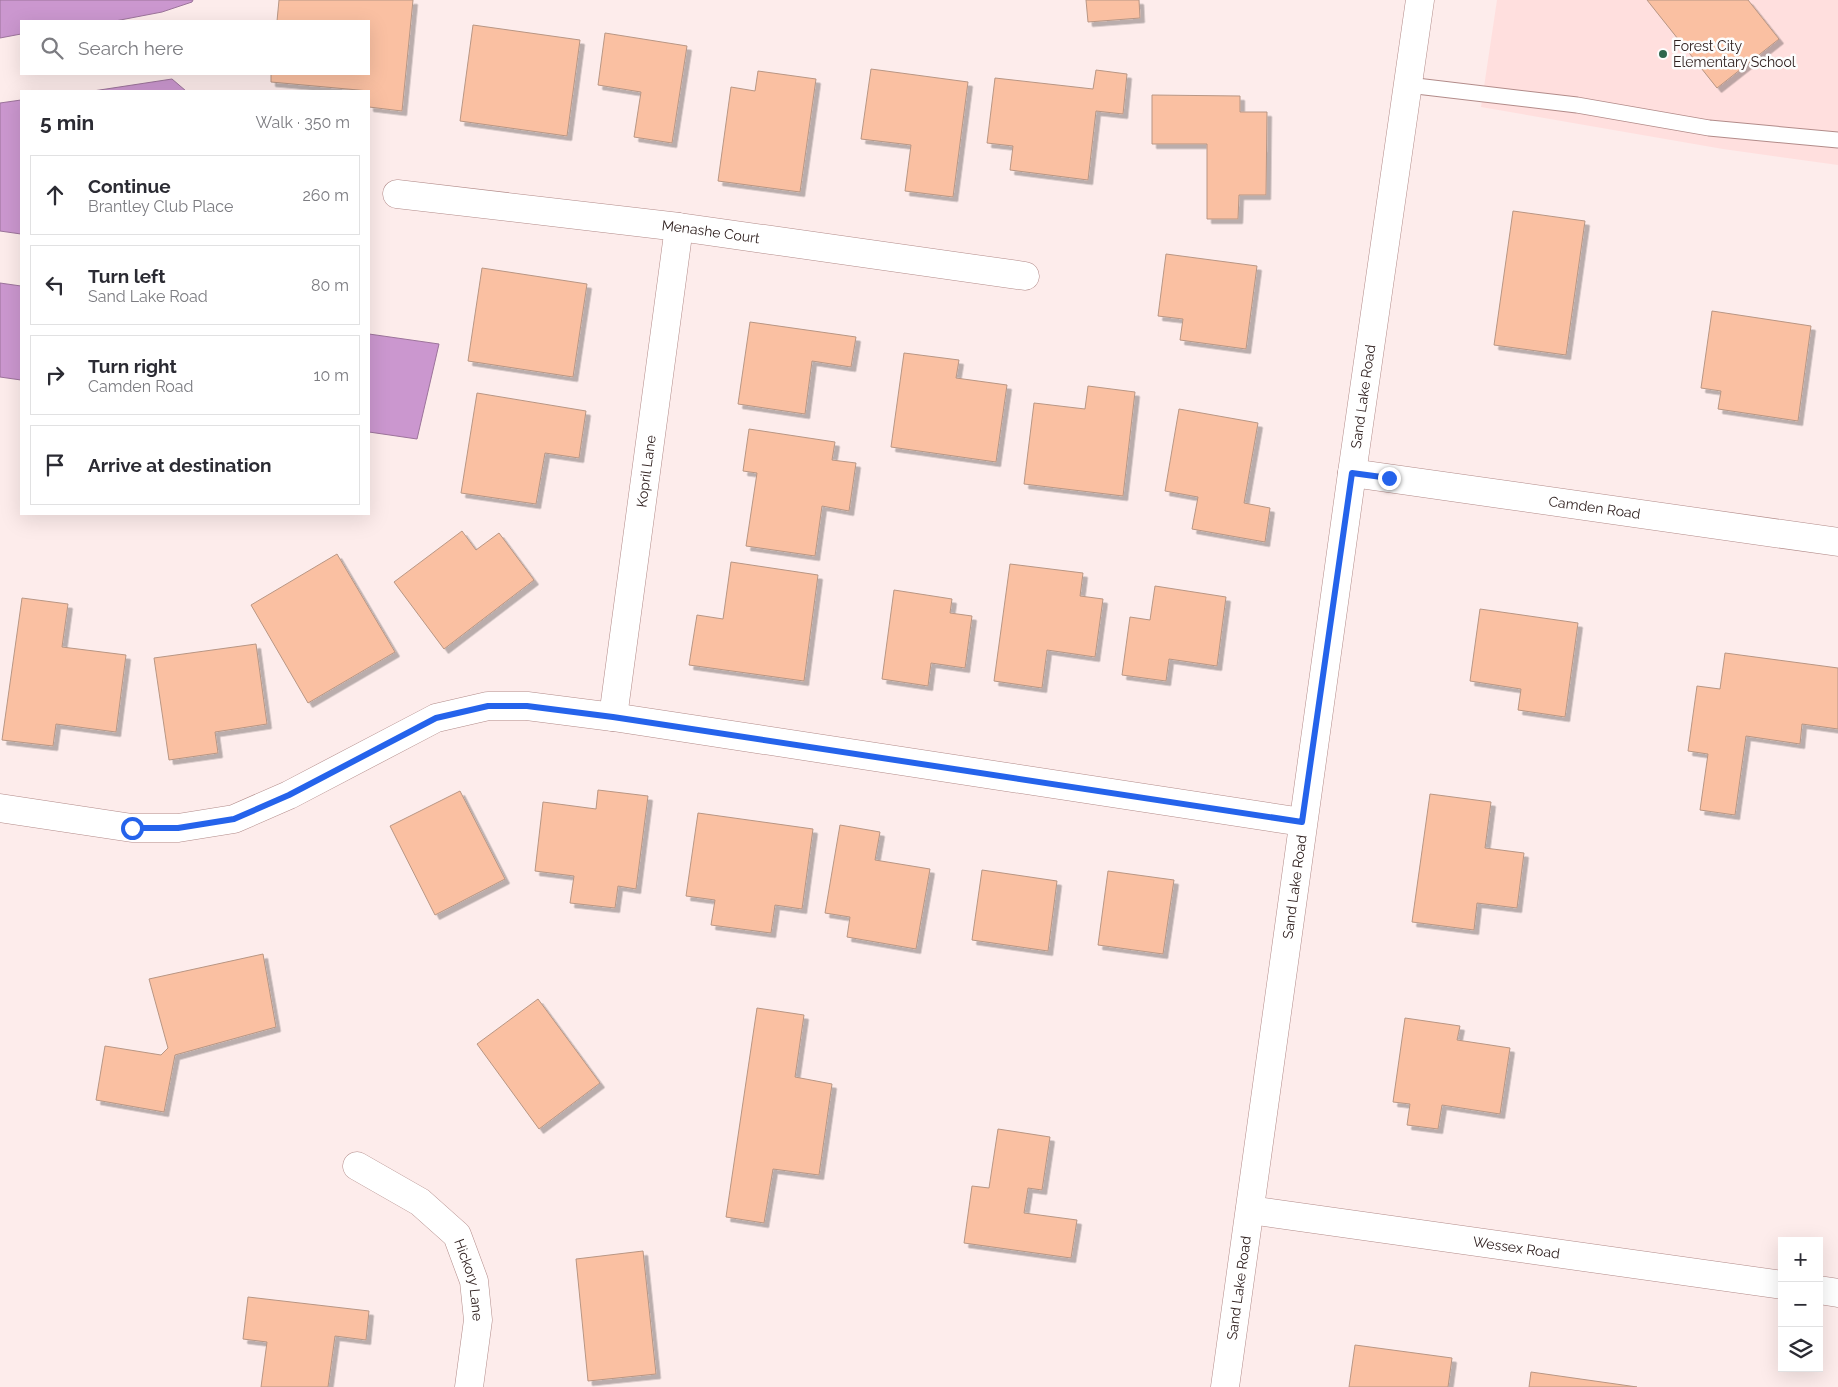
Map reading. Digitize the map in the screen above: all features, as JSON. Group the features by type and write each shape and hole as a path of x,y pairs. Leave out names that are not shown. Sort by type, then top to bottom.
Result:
{"street":[{"name":"Sand Lake Road","path":"1225,1387 1302,822 1420,0"},
{"name":"Menashe Court","path":"397,194 680,227 1025,276"},
{"name":"Kopril Lane","path":"613,717 680,227"},
{"name":"Camden Road","path":"1352,473 1838,542"},
{"path":"0,808 132,828 178,828 234,819 289,795 436,718 488,706 518,706 613,717 1302,822"},
{"name":"Hickory Lane","path":"357,1166 420,1202 457,1236 474,1281 478,1320 469,1387"},
{"name":"Wessex Road","path":"1250,1210 1778,1284"},
{"path":"1823,1291 1838,1293"}],"lane":[{"path":"1408,85 1578,104 1709,128 1838,140"}],"shaded area":[{"path":"0,0 193,0 192,2 162,12 120,20 20,20 20,34 0,38"},
{"name":"Forest City Elementary School","path":"1497,0 1838,0 1838,165 1723,149 1481,107"},
{"path":"172,79 185,90 100,90"},
{"path":"20,100 20,234 0,231 0,103"},
{"path":"0,283 20,286 20,380 0,377"},
{"path":"370,334 439,344 417,439 370,432"}],"building":[{"path":"279,0 413,0 402,111 370,107 370,90 271,82 271,75 370,75 370,20 277,20"},
{"path":"1086,0 1139,0 1140,18 1088,22"},
{"path":"1647,0 1748,0 1779,39 1717,88"},
{"path":"473,25 580,40 567,136 460,121"},
{"path":"605,33 687,46 672,143 634,137 641,92 598,85"},
{"path":"871,69 968,82 953,197 905,191 911,145 861,139"},
{"path":"1096,70 1127,74 1123,114 1096,111 1088,180 1010,170 1013,146 987,143 995,78 1093,89"},
{"path":"758,71 816,79 800,192 718,181 731,87 755,91"},
{"path":"1152,95 1240,96 1240,112 1267,112 1266,195 1239,195 1238,219 1207,219 1207,144 1152,144"},
{"path":"1513,211 1585,221 1566,355 1494,345"},
{"path":"1166,254 1257,266 1246,349 1180,340 1183,319 1158,316"},
{"path":"482,268 587,284 573,377 468,361"},
{"path":"1712,311 1811,326 1798,421 1718,409 1721,391 1701,388"},
{"path":"750,322 856,337 851,367 812,361 805,414 738,404"},
{"path":"904,353 959,360 956,378 1007,385 996,462 891,447"},
{"path":"1088,386 1135,392 1123,496 1024,484 1034,403 1085,409"},
{"path":"477,393 586,411 579,458 545,453 536,504 461,493"},
{"path":"1179,409 1258,423 1244,503 1270,508 1265,542 1192,529 1198,497 1165,491"},
{"path":"749,429 835,442 832,460 856,463 849,511 822,506 815,556 746,546 757,473 743,471"},
{"path":"462,531 476,550 499,533 534,580 444,649 394,582"},
{"path":"337,554 395,652 308,703 251,605"},
{"path":"731,562 818,575 804,681 689,665 697,615 723,619"},
{"path":"1010,564 1083,573 1080,596 1103,599 1095,657 1047,650 1042,688 994,681"},
{"path":"1155,586 1226,597 1217,666 1169,659 1166,681 1122,675 1130,617 1150,620"},
{"path":"894,590 952,599 950,613 972,616 965,668 931,663 928,686 882,679"},
{"path":"22,598 68,604 62,647 126,655 116,732 56,724 53,746 2,740"},
{"path":"1480,609 1578,623 1565,717 1518,710 1521,689 1470,681"},
{"path":"256,644 267,724 215,732 218,753 169,760 154,658"},
{"path":"1725,653 1838,668 1838,729 1802,724 1800,744 1746,736 1735,815 1700,810 1708,754 1688,751 1697,686 1720,689"},
{"path":"598,790 648,796 636,889 618,886 615,908 570,903 574,876 535,871 543,802 596,809"},
{"path":"460,791 505,879 435,915 390,826"},
{"path":"1430,794 1491,802 1485,848 1524,853 1517,908 1477,903 1474,930 1412,922"},
{"path":"698,813 813,829 802,909 775,905 771,933 711,925 715,900 686,896"},
{"path":"840,825 880,832 875,860 930,869 916,949 847,937 850,917 825,913"},
{"path":"982,870 1057,881 1048,951 972,940"},
{"path":"1108,871 1174,880 1163,954 1098,945"},
{"path":"263,954 276,1027 175,1055 164,1112 96,1100 105,1046 161,1055 168,1048 149,979"},
{"path":"538,999 600,1083 539,1129 477,1044"},
{"path":"757,1008 804,1015 795,1077 832,1084 819,1175 773,1169 764,1223 726,1217"},
{"path":"1405,1018 1460,1026 1457,1040 1510,1048 1500,1114 1442,1105 1438,1129 1407,1125 1410,1104 1393,1102"},
{"path":"998,1129 1050,1137 1042,1190 1028,1188 1024,1213 1077,1220 1071,1258 964,1243 972,1186 989,1188"},
{"path":"643,1251 656,1374 588,1381 576,1259"},
{"path":"248,1297 369,1311 366,1340 335,1336 328,1387 261,1387 267,1342 243,1339"},
{"path":"1355,1345 1452,1358 1448,1387 1349,1387"},
{"path":"1531,1372 1637,1387 1529,1387"}],"place":[{"name":"Forest City Elementary School","path":"1663,54"}],"route":[{"path":"132,828 178,828 234,819 289,795 436,718 488,706 527,706 613,717 1302,822 1352,473 1389,478"}]}
